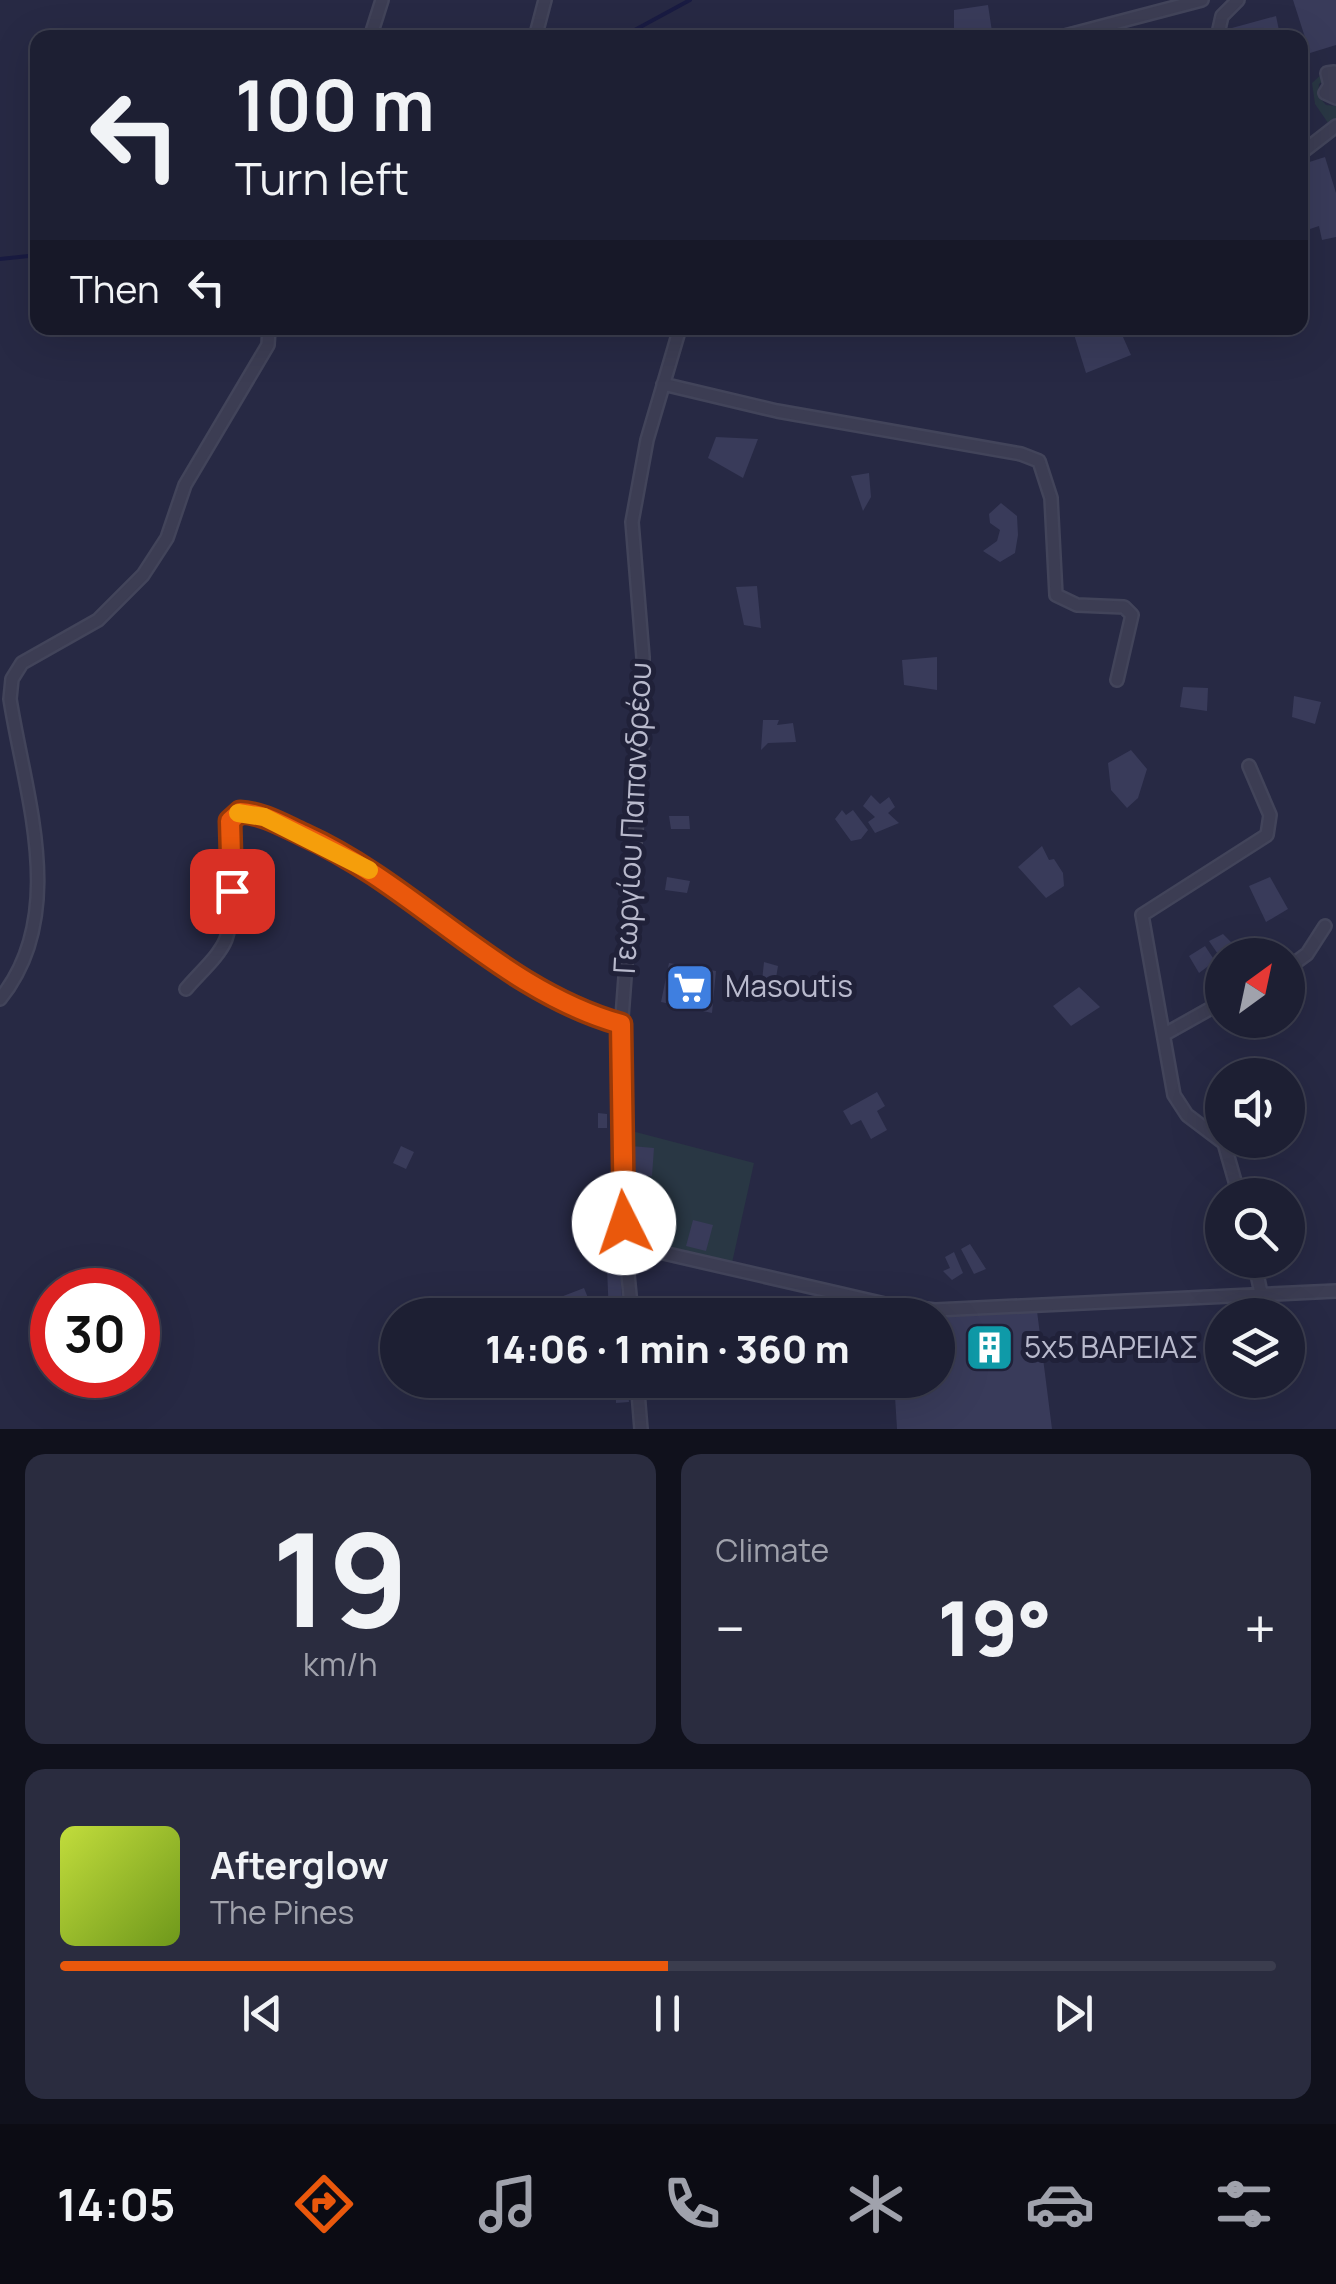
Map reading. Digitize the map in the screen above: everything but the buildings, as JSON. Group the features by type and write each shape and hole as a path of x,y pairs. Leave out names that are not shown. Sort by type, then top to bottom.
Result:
{"street":[{"path":"373,30 382,0"},
{"path":"537,30 544,0"},
{"path":"1088,30 1202,0"},
{"path":"1219,30 1222,16 1238,0"},
{"path":"1320,66 1336,65"},
{"path":"1336,86 1334,72 1327,73 1330,85 1325,94 1336,98"},
{"path":"1308,148 1336,126"},
{"path":"0,1000 24,955 39,873 12,712 12,679 30,656 98,620 143,574 167,538 185,485 268,345 269,335"},
{"name":"Γεωργίου Παπανδρέου","path":"631,1298 620,1193 621,1024 644,738 643,657 632,522 647,440 678,335"},
{"path":"663,384 777,411 1021,454 1039,462 1050,498 1056,595 1077,605 1124,607 1131,613 1117,680"},
{"path":"1234,1178 1224,1143 1187,1116 1177,1102 1142,915 1267,836 1270,816 1249,766"},
{"path":"186,989 226,938 232,891 228,826 235,814 248,812 354,860 537,989 578,1011 621,1024"},
{"path":"1305,955 1326,926"},
{"path":"1164,1034 1205,1011"},
{"path":"627,1252 646,1249 919,1309 1336,1291"},
{"path":"1258,1278 1261,1293"},
{"path":"638,1398 641,1429"}],"shaded area":[{"path":"1324,72 1327,78 1319,84 1318,96 1326,105 1336,106 1336,122 1328,123 1315,104 1312,83"},
{"path":"628,1130 754,1163 732,1263 630,1238"}],"waterway":[{"path":"635,30 690,0"},
{"path":"0,259 30,256"}],"slow traffic":[{"path":"238,813 264,817 369,870"}],"place":[{"name":"Masoutis","path":"690,987"},
{"name":"5x5 ΒΑΡΕΙΑΣ","path":"989,1348"}],"route":[{"path":"232,891 228,826 235,814 248,812 354,860 524,982 578,1011 621,1024 620,1193 624,1223"}]}
